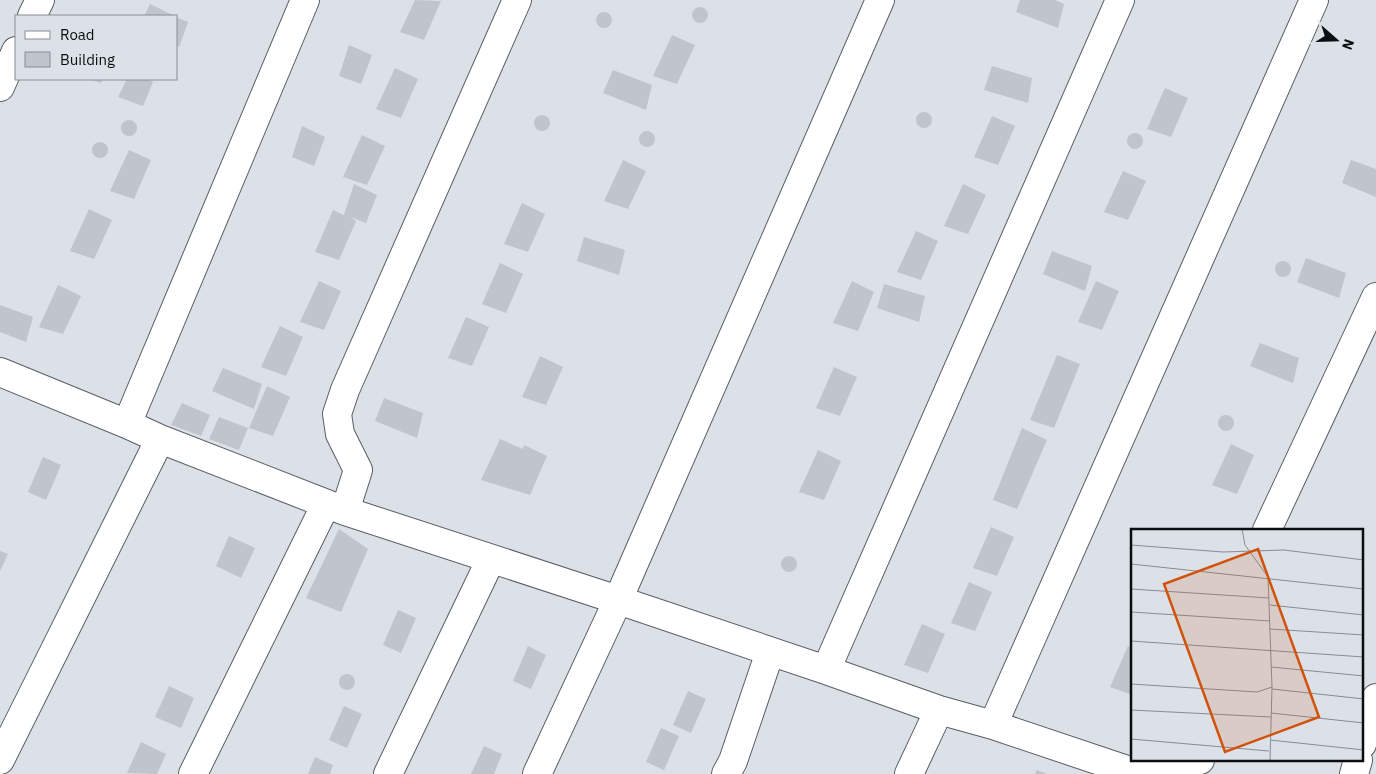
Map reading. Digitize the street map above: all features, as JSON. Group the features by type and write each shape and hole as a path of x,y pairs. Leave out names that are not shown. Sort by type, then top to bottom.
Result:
{"street":[{"path":"32,15 40,0"},
{"path":"127,424 305,0"},
{"path":"193,774 335,507 358,470 340,434 337,414 349,381 517,0"},
{"path":"537,774 618,600 880,0"},
{"path":"826,670 1120,0"},
{"path":"993,726 1314,0"},
{"path":"0,86 15,53"},
{"path":"1267,529 1376,297"},
{"path":"0,372 160,439 335,507 618,600 939,710 1127,770 1146,774"},
{"path":"0,760 160,439"},
{"path":"388,774 490,559"},
{"path":"726,774 770,652"},
{"path":"1364,736 1372,704"},
{"path":"909,774 939,710"},
{"path":"1152,774 1158,762"},
{"path":"1156,774 1194,762"}],"building":[{"path":"415,0 441,1 424,40 400,32"},
{"path":"1020,0 1055,0 1064,4 1058,28 1016,12"},
{"path":"150,4 173,15 144,15"},
{"path":"697,7 703,7 708,12 706,21 697,23 692,18 692,12"},
{"path":"601,12 607,12 612,17 610,26 601,28 596,23 596,17"},
{"path":"178,18 188,22 178,46"},
{"path":"672,35 695,45 677,84 653,76"},
{"path":"349,45 372,55 361,84 339,76"},
{"path":"992,66 1032,78 1028,103 984,90"},
{"path":"395,68 418,79 401,118 376,109"},
{"path":"613,70 652,85 646,110 603,93"},
{"path":"126,80 149,80 153,82 143,106 118,97"},
{"path":"1165,88 1188,98 1171,137 1147,129"},
{"path":"921,112 927,112 932,117 930,126 921,128 916,123 916,117"},
{"path":"539,115 545,115 550,120 548,129 539,131 534,126 534,120"},
{"path":"992,116 1015,126 998,165 974,157"},
{"path":"126,120 132,120 137,125 135,134 126,136 121,131 121,125"},
{"path":"302,126 325,137 314,166 292,157"},
{"path":"644,131 650,131 655,136 653,145 644,147 639,142 639,136"},
{"path":"1132,133 1138,133 1143,138 1141,147 1132,149 1127,144 1127,138"},
{"path":"362,135 385,146 367,185 343,177"},
{"path":"97,142 103,142 108,147 106,156 97,158 92,153 92,147"},
{"path":"129,150 151,160 134,199 110,191"},
{"path":"623,160 646,171 628,209 604,201"},
{"path":"1351,160 1376,169 1376,197 1342,183"},
{"path":"1123,171 1146,181 1128,220 1104,212"},
{"path":"354,184 377,195 366,223 350,217 356,221 339,260 315,252 333,210 344,215"},
{"path":"963,184 986,195 968,234 944,226"},
{"path":"522,203 545,214 528,252 504,244"},
{"path":"89,209 112,220 94,259 70,251"},
{"path":"916,231 938,241 921,280 897,272"},
{"path":"584,237 625,250 619,275 577,261"},
{"path":"1052,251 1092,266 1085,291 1043,274"},
{"path":"1306,258 1346,273 1339,298 1297,282"},
{"path":"1280,261 1286,261 1291,266 1289,275 1280,277 1275,272 1275,266"},
{"path":"500,263 523,274 506,313 482,304"},
{"path":"319,281 341,291 324,330 300,322"},
{"path":"852,281 874,292 858,331 833,323"},
{"path":"1096,281 1119,291 1102,330 1078,322"},
{"path":"884,284 925,296 919,322 877,308"},
{"path":"58,285 81,296 63,334 39,327"},
{"path":"0,305 33,317 26,342 0,332"},
{"path":"466,317 489,327 472,366 448,358"},
{"path":"280,326 303,337 286,376 261,367"},
{"path":"1260,343 1299,358 1293,383 1250,366"},
{"path":"1057,355 1080,364 1054,428 1030,420"},
{"path":"540,356 563,367 546,405 522,397"},
{"path":"834,367 857,377 840,416 816,408"},
{"path":"223,368 262,384 254,409 212,391"},
{"path":"267,386 290,397 273,436 249,428"},
{"path":"384,398 423,413 417,438 375,421"},
{"path":"182,403 210,415 201,436 171,425"},
{"path":"1223,415 1229,415 1234,420 1232,429 1223,431 1218,426 1218,420"},
{"path":"219,417 248,428 239,450 209,439"},
{"path":"1022,428 1047,440 1017,509 993,500"},
{"path":"500,439 523,449 524,445 547,456 530,495 481,480"},
{"path":"1231,444 1254,455 1237,494 1212,485"},
{"path":"818,450 841,461 824,500 799,492"},
{"path":"43,457 61,465 46,500 28,492"},
{"path":"991,527 1014,537 997,576 973,568"},
{"path":"339,529 368,549 341,612 306,598"},
{"path":"229,536 255,548 241,578 216,566"},
{"path":"0,551 8,554 0,571"},
{"path":"786,556 792,556 797,561 795,570 786,572 781,567 781,561"},
{"path":"969,582 992,592 975,631 951,623"},
{"path":"398,610 416,618 401,653 383,645"},
{"path":"922,624 945,634 928,673 904,665"},
{"path":"528,646 546,655 531,689 513,681"},
{"path":"1128,646 1131,648 1131,695 1110,687"},
{"path":"344,674 350,674 355,679 353,688 344,690 339,685 339,679"},
{"path":"169,686 194,698 181,728 155,717"},
{"path":"688,691 706,699 691,733 673,725"},
{"path":"344,706 362,714 347,748 329,740"},
{"path":"661,728 679,736 664,770 646,762"},
{"path":"141,742 166,754 157,774 127,773"},
{"path":"484,746 502,754 494,774 471,774"},
{"path":"315,757 333,765 330,774 308,774"},
{"path":"1037,770 1047,774 1035,774"}]}
